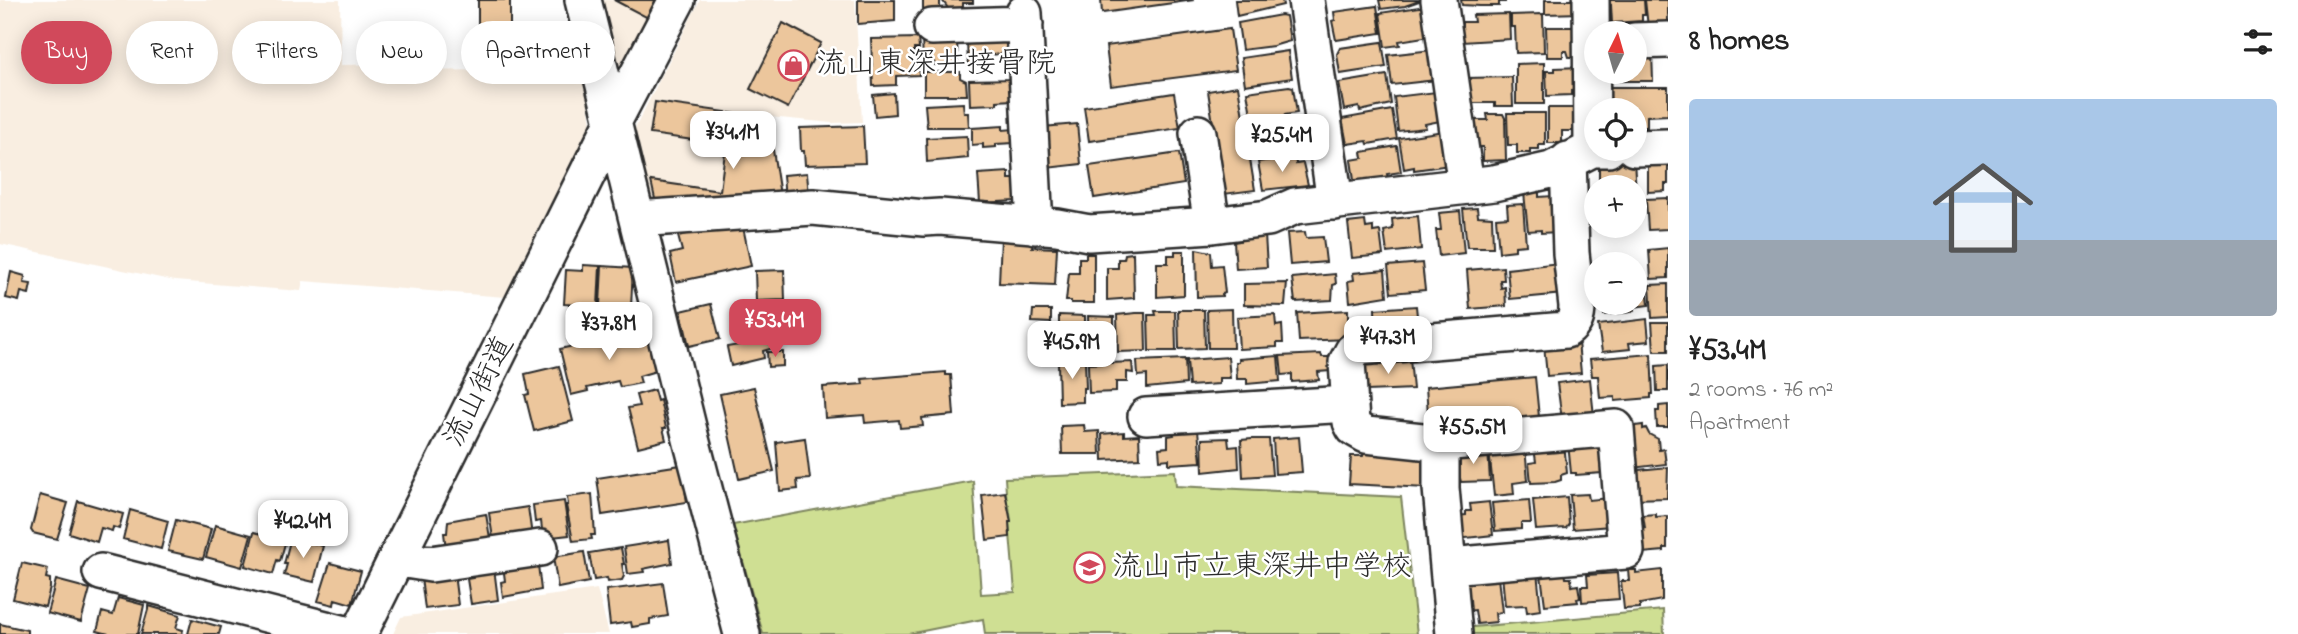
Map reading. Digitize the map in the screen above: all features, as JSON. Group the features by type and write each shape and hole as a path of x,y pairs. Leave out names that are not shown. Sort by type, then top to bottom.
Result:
{"street":[{"path":"583,0 742,634"},
{"name":"流山街道","path":"359,634 613,122 677,0"},
{"path":"1306,0 1335,202"},
{"path":"1439,0 1466,186"},
{"path":"1591,0 1593,21"},
{"path":"932,27 1024,18 1035,226"},
{"path":"1647,41 1668,40"},
{"path":"1198,133 1212,225"},
{"path":"1647,148 1668,147"},
{"path":"637,219 813,207 1089,233 1212,225 1268,218 1294,206 1466,186 1551,170 1584,155"},
{"path":"1449,566 1626,551 1616,428 1441,443 1366,435 1350,422 1348,356 1360,348 1566,330 1572,325 1577,314 1571,253 1588,161"},
{"path":"1146,416 1349,404"},
{"path":"1441,443 1441,488 1454,634"},
{"path":"400,554 412,561 431,564 541,548"},
{"path":"101,572 345,634"}],"shaded area":[{"path":"0,0 340,0 340,21 232,21 232,84 342,84 342,65 356,65 356,84 447,84 447,70 461,70 461,84 585,84 591,124 505,297 303,281 301,291 175,281 0,244"},
{"path":"597,0 659,0 626,65 615,66 615,21 602,21"},
{"path":"700,0 855,0 862,122 832,123 769,117 783,203 650,210 631,136"},
{"path":"597,589 609,634 393,634 401,617"}],"green space":[{"name":"流山市立東深井中学校","path":"1175,471 1176,486 1401,497 1417,634 985,634 983,619 908,634 763,634 733,525 973,481 981,594 1015,592 1011,521 1005,478"},
{"path":"1663,610 1664,634 1463,634 1462,628"}],"building":[{"path":"478,0 510,0 510,21 478,21"},
{"path":"614,0 657,0 648,18"},
{"path":"858,0 895,0 895,21 858,24"},
{"path":"923,0 940,0 940,10 923,10"},
{"path":"942,0 973,0 973,3 963,3 963,8 948,8"},
{"path":"1101,0 1194,0 1102,13"},
{"path":"1235,0 1282,0 1283,5 1237,16"},
{"path":"1379,0 1419,0 1419,1 1381,9"},
{"path":"1461,0 1505,2 1499,2 1499,6 1480,6 1462,5"},
{"path":"1545,0 1580,0 1581,13 1545,14"},
{"path":"1605,0 1644,0 1645,15 1642,15 1642,21 1612,21 1611,5 1605,6"},
{"path":"1645,0 1668,0 1668,23 1648,27"},
{"path":"1377,6 1381,33 1336,40 1332,21 1335,20 1334,12"},
{"path":"1426,6 1430,36 1399,41 1400,45 1385,47 1380,13"},
{"path":"1509,14 1510,39 1462,42 1462,22 1474,22 1473,15"},
{"path":"1543,14 1544,52 1516,53 1515,27 1511,27 1511,15"},
{"path":"1286,16 1290,41 1242,50 1238,23"},
{"path":"783,23 821,43 788,108 750,89"},
{"path":"1546,27 1580,27 1581,57 1569,57 1567,51 1563,51 1563,57 1547,57"},
{"path":"1230,29 1236,70 1111,86 1106,46"},
{"path":"918,38 919,49 914,49 914,56 918,56 919,75 896,76 896,85 873,86 871,39"},
{"path":"922,38 957,40 958,64 935,65 934,62 923,62"},
{"path":"1006,39 1006,53 985,56 985,66 968,66 967,40"},
{"path":"1382,42 1386,67 1340,74 1337,54 1340,48"},
{"path":"1432,50 1436,80 1392,85 1388,55"},
{"path":"1288,51 1292,78 1245,85 1241,58"},
{"path":"1647,52 1652,52 1653,81 1647,81"},
{"path":"1544,63 1544,104 1516,104 1516,64"},
{"path":"1581,67 1581,90 1571,91 1571,95 1547,96 1546,71"},
{"path":"924,72 960,72 960,78 966,81 967,95 924,95"},
{"path":"1387,75 1391,104 1360,111 1359,107 1344,110 1339,83"},
{"path":"1512,77 1513,106 1467,103 1466,78"},
{"path":"1015,79 1012,100 997,101 997,104 970,105 969,80"},
{"path":"1238,86 1255,190 1224,194 1208,91"},
{"path":"1293,87 1297,113 1267,122 1263,119 1252,120 1247,92"},
{"path":"1605,87 1668,87 1668,115 1647,116 1647,98 1605,98"},
{"path":"1436,92 1440,121 1425,124 1426,128 1398,131 1394,97"},
{"path":"894,93 895,114 875,116 873,95"},
{"path":"1174,93 1180,128 1089,141 1084,107"},
{"path":"655,102 726,112 722,144 650,134"},
{"path":"963,103 964,113 968,113 969,127 927,127 925,105"},
{"path":"1548,108 1582,108 1583,127 1562,131 1562,143 1548,143"},
{"path":"1392,110 1397,139 1347,144 1342,119"},
{"path":"730,113 768,119 769,149 773,150 781,202 657,208 651,181 720,191"},
{"path":"1507,113 1545,113 1545,145 1539,145 1539,149 1530,149 1530,153 1517,153 1517,145 1508,145"},
{"path":"1487,114 1503,114 1505,118 1506,160 1483,161 1483,147 1475,147 1475,120 1488,120"},
{"path":"1298,121 1302,147 1257,154 1253,128"},
{"path":"1077,124 1081,164 1047,168 1043,127"},
{"path":"863,126 865,163 805,165 800,128"},
{"path":"1003,126 1003,130 1014,129 1014,143 983,148 983,144 972,145 972,128"},
{"path":"1444,131 1450,165 1404,169 1399,138"},
{"path":"967,136 968,158 927,162 926,138"},
{"path":"1397,146 1401,172 1387,174 1389,182 1355,187 1351,160 1363,158 1362,152"},
{"path":"1179,153 1184,184 1094,198 1089,166"},
{"path":"1295,156 1296,164 1303,163 1308,185 1263,190 1258,162"},
{"path":"1648,160 1668,160 1668,184 1665,184 1665,191 1648,192"},
{"path":"1599,161 1634,161 1635,175 1599,175"},
{"path":"1009,172 1009,179 1017,179 1018,197 1015,197 1015,201 980,203 978,174"},
{"path":"807,173 809,196 785,199 783,175"},
{"path":"1539,192 1539,197 1553,196 1557,232 1528,231 1524,193"},
{"path":"1668,198 1668,229 1648,230 1647,199"},
{"path":"1523,204 1526,245 1499,252 1496,218 1508,217 1507,205"},
{"path":"1477,208 1478,216 1492,217 1493,247 1467,247 1463,209"},
{"path":"1460,211 1464,253 1439,256 1436,230 1441,230 1439,213"},
{"path":"1418,216 1421,249 1387,253 1384,231 1393,229 1392,219"},
{"path":"1365,221 1366,228 1373,227 1373,232 1380,231 1383,255 1352,258 1348,223"},
{"path":"742,222 751,266 676,282 670,254 682,251 678,236"},
{"path":"1305,232 1306,238 1323,237 1326,262 1290,265 1287,233"},
{"path":"1265,235 1267,267 1236,269 1234,242 1240,241 1240,237"},
{"path":"1001,238 1033,239 1032,247 1057,248 1055,285 999,283"},
{"path":"1668,248 1668,278 1651,279 1649,250"},
{"path":"1196,249 1211,252 1212,266 1222,265 1225,293 1222,296 1197,297"},
{"path":"1175,251 1184,251 1184,295 1157,297 1157,263 1168,263 1168,255 1175,255"},
{"path":"1133,253 1134,298 1107,300 1107,268 1118,268 1118,259 1124,259 1125,254"},
{"path":"1086,254 1094,254 1094,303 1071,303 1066,301 1069,273 1079,273 1079,258 1086,258"},
{"path":"1422,263 1425,290 1391,293 1388,266"},
{"path":"1559,263 1563,294 1510,299 1507,269"},
{"path":"583,265 600,266 598,306 564,304 566,270 583,271"},
{"path":"602,266 633,268 631,307 600,305"},
{"path":"1503,267 1504,280 1500,280 1501,288 1505,287 1506,306 1470,309 1467,270"},
{"path":"784,270 785,300 756,301 755,271"},
{"path":"1385,270 1387,296 1350,302 1348,281 1354,280 1353,273"},
{"path":"11,272 25,276 24,283 31,284 29,294 21,292 19,301 6,298"},
{"path":"1335,274 1336,284 1333,285 1332,300 1295,302 1292,278"},
{"path":"1287,283 1285,306 1244,305 1244,284"},
{"path":"1668,284 1668,317 1652,318 1650,285"},
{"path":"711,304 720,339 689,346 681,311"},
{"path":"1416,306 1415,331 1376,333 1375,309"},
{"path":"1232,309 1233,348 1208,348 1207,310"},
{"path":"1033,310 1051,310 1051,323 1032,322"},
{"path":"1178,310 1204,310 1205,348 1179,349"},
{"path":"1348,310 1348,339 1299,341 1297,313"},
{"path":"1155,311 1175,311 1176,351 1149,351 1148,315 1156,315"},
{"path":"1145,313 1146,351 1118,352 1117,315"},
{"path":"614,315 615,331 583,335 582,316"},
{"path":"1059,315 1085,316 1085,352 1059,353"},
{"path":"1275,315 1276,326 1282,325 1283,343 1277,343 1277,347 1239,349 1237,317"},
{"path":"1088,316 1114,317 1114,353 1089,354"},
{"path":"1647,319 1649,341 1629,343 1630,349 1602,352 1598,325"},
{"path":"1652,322 1668,322 1668,351 1654,351"},
{"path":"767,324 773,348 763,351 764,358 731,366 727,347 739,345 736,331"},
{"path":"647,329 656,371 639,376 641,383 620,387 618,381 587,388 588,391 571,395 560,349"},
{"path":"1578,342 1581,373 1547,376 1544,345"},
{"path":"767,352 783,352 783,366 768,367"},
{"path":"1321,354 1322,357 1329,357 1330,371 1318,372 1319,380 1292,382 1292,374 1282,375 1280,356"},
{"path":"1651,354 1651,398 1615,401 1615,397 1600,398 1598,376 1592,376 1590,359"},
{"path":"1278,356 1280,381 1247,384 1247,379 1237,379 1236,362 1239,362 1239,359"},
{"path":"1228,357 1230,378 1219,378 1219,384 1189,386 1187,360"},
{"path":"1185,359 1186,384 1147,388 1147,375 1138,376 1137,361"},
{"path":"1410,359 1413,389 1367,391 1366,382 1361,383 1365,363"},
{"path":"1085,361 1086,388 1083,388 1083,402 1059,403 1058,362"},
{"path":"1132,362 1133,373 1127,372 1127,382 1116,382 1116,392 1089,393 1088,364"},
{"path":"1668,365 1668,391 1657,391 1656,366"},
{"path":"559,366 573,421 534,431 525,395 529,394 525,374"},
{"path":"946,372 946,375 951,375 954,415 922,418 923,426 900,428 899,420 865,423 864,415 825,418 823,387 863,384 862,379"},
{"path":"1535,377 1539,417 1429,427 1426,387"},
{"path":"1590,379 1594,416 1562,420 1557,383"},
{"path":"754,387 774,471 739,479 720,394"},
{"path":"654,390 657,401 660,400 666,440 638,447 628,408 639,406 636,395"},
{"path":"1668,405 1668,427 1657,427 1656,411 1659,411 1659,406"},
{"path":"1084,425 1085,432 1099,431 1100,454 1062,454 1061,426"},
{"path":"1643,425 1643,429 1646,428 1649,434 1658,439 1659,450 1664,449 1666,464 1632,468 1627,427"},
{"path":"1198,430 1201,462 1169,464 1169,459 1160,460 1159,448 1168,447 1168,436 1174,435 1173,431"},
{"path":"1124,432 1124,436 1139,435 1140,458 1103,460 1102,434"},
{"path":"1299,437 1302,472 1275,474 1273,439"},
{"path":"805,438 810,479 797,480 798,489 780,491 776,442"},
{"path":"1228,438 1229,447 1238,446 1239,468 1203,472 1202,439"},
{"path":"1269,439 1272,475 1243,477 1241,440"},
{"path":"1564,443 1567,473 1555,482 1531,483 1529,463 1536,462 1534,447"},
{"path":"1568,443 1603,445 1605,470 1601,471 1602,473 1571,473"},
{"path":"1525,447 1528,481 1513,483 1514,494 1494,496 1489,450"},
{"path":"1488,450 1490,481 1461,482 1460,478 1454,478 1457,452"},
{"path":"1364,451 1416,454 1415,459 1429,460 1427,488 1349,484 1351,456 1363,456"},
{"path":"681,465 687,502 602,515 597,478"},
{"path":"1668,467 1667,498 1633,499 1629,471"},
{"path":"1005,492 1011,522 1010,537 987,540 982,495"},
{"path":"592,494 595,535 591,535 592,539 573,541 567,497"},
{"path":"1588,494 1589,500 1609,498 1611,526 1573,529 1570,495"},
{"path":"40,495 68,503 57,539 33,533 31,530"},
{"path":"1567,497 1569,524 1566,528 1536,530 1533,500"},
{"path":"1529,500 1531,523 1521,523 1521,529 1495,531 1492,503"},
{"path":"78,501 123,514 119,529 113,527 112,531 101,528 97,542 69,533"},
{"path":"564,501 569,535 543,538 541,521 535,522 533,505"},
{"path":"1489,502 1493,535 1457,539 1454,516 1466,515 1466,511 1471,511 1470,504"},
{"path":"528,507 532,536 493,538 489,513"},
{"path":"130,510 168,521 161,549 123,539"},
{"path":"486,514 491,544 446,549 444,533 447,533 448,521"},
{"path":"1656,514 1656,517 1667,516 1667,548 1664,548 1664,551 1642,553 1635,529 1645,528 1643,515"},
{"path":"176,520 211,529 203,559 168,551"},
{"path":"215,525 251,535 242,567 206,557"},
{"path":"254,532 286,540 273,574 245,566"},
{"path":"291,537 323,546 314,582 284,575"},
{"path":"669,540 672,563 628,574 624,547"},
{"path":"621,548 624,564 622,580 594,580 589,553"},
{"path":"584,552 589,582 558,588 553,557"},
{"path":"22,563 48,569 46,578 50,579 50,588 45,607 13,599"},
{"path":"330,563 361,571 352,604 335,599 334,605 318,601"},
{"path":"503,565 538,565 541,590 503,597"},
{"path":"494,568 498,600 471,604 467,579 473,578 472,571"},
{"path":"1628,570 1636,570 1636,573 1662,570 1662,600 1640,604 1640,608 1624,609 1621,581 1629,581"},
{"path":"1537,572 1541,610 1527,612 1526,605 1505,606 1502,575"},
{"path":"1565,572 1566,578 1571,578 1572,586 1578,585 1578,602 1545,605 1541,575"},
{"path":"1617,573 1619,599 1582,602 1581,586 1588,586 1587,575"},
{"path":"454,574 458,605 425,609 421,578"},
{"path":"1498,578 1502,612 1495,613 1496,622 1477,624 1475,610 1465,611 1462,583"},
{"path":"56,580 90,589 81,622 47,613"},
{"path":"663,583 668,616 650,619 650,624 632,627 631,622 610,625 606,590"},
{"path":"118,598 144,605 138,634 109,634 97,631 102,612 113,615"},
{"path":"149,606 180,615 176,628 183,630 182,634 141,634"},
{"path":"192,619 221,627 219,634 188,634"},
{"path":"0,624 27,630 27,634 0,634"}],"place":[{"name":"流山東深井接骨院","path":"793,65"},
{"name":"流山市立東深井中学校","path":"1089,568"}]}
